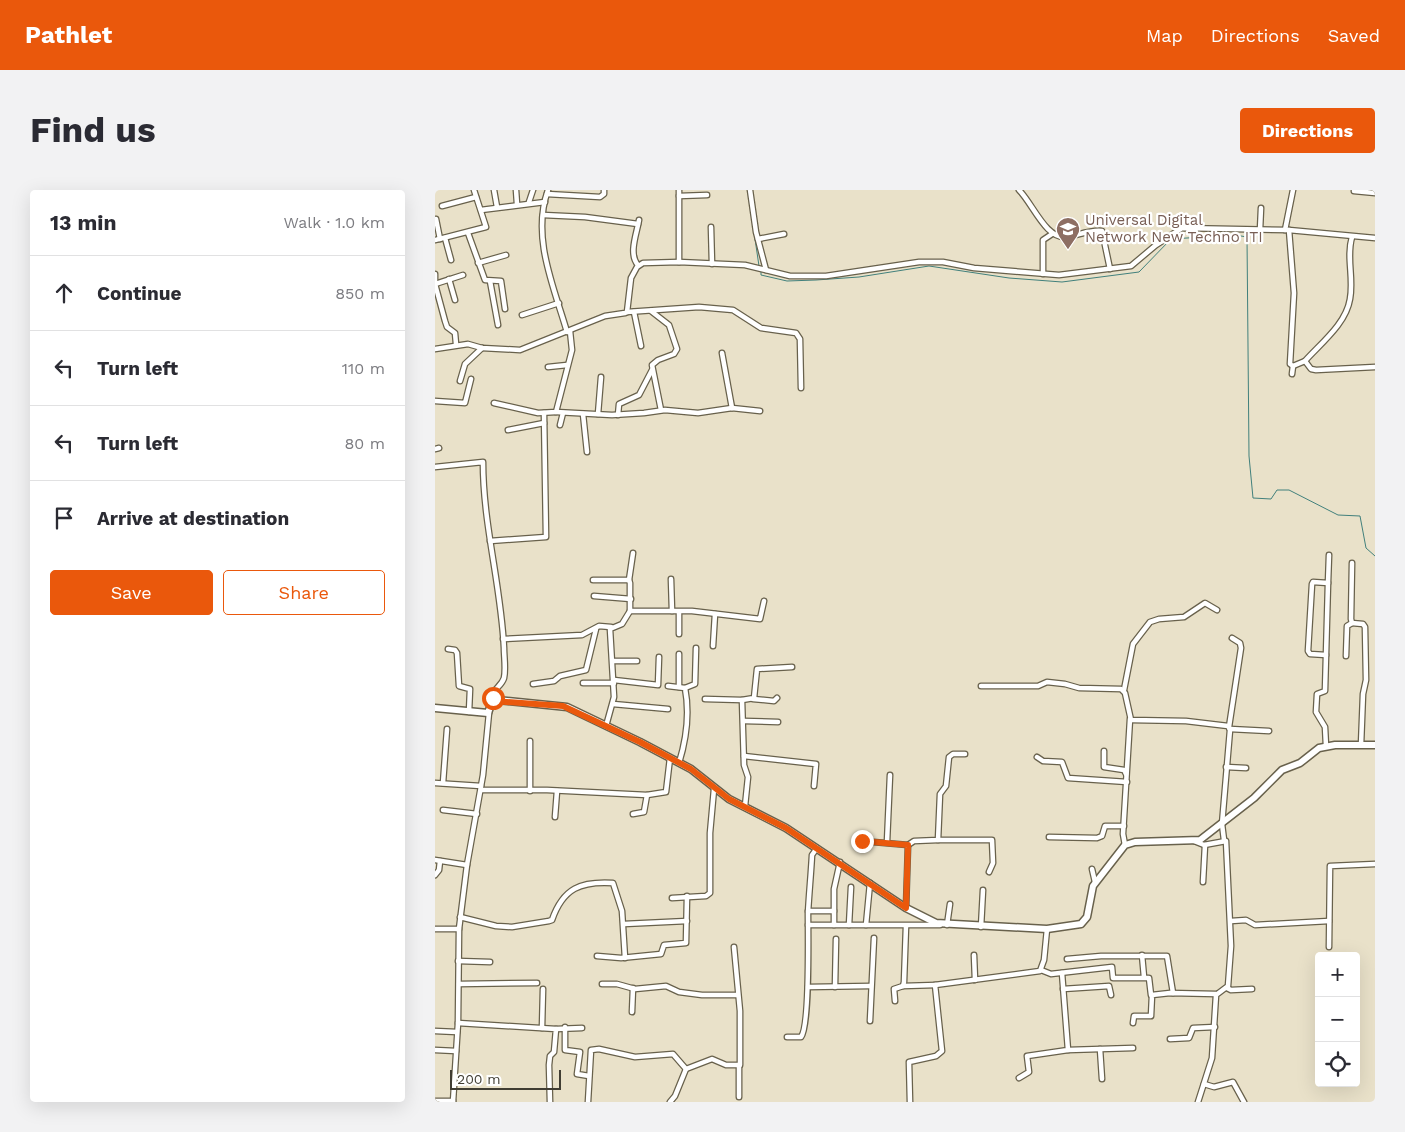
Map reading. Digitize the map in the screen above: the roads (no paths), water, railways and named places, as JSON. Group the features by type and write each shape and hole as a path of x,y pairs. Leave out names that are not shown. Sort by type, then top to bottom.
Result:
{"street":[{"path":"440,239 486,227 475,190"},
{"path":"494,190 497,207"},
{"path":"516,190 517,204"},
{"path":"529,202 533,190"},
{"path":"556,412 573,344 547,264 542,235 547,192 600,197 604,194 604,190"},
{"path":"679,190 679,262"},
{"path":"751,190 758,239 766,270"},
{"path":"1019,190 1052,234 1064,238 1101,230 1110,269"},
{"path":"1292,374 1293,366 1290,364 1293,293 1287,230 1293,190"},
{"path":"1354,191 1375,193"},
{"path":"679,196 707,195"},
{"path":"442,206 476,197"},
{"path":"481,210 529,202 545,202"},
{"path":"1260,230 1261,208"},
{"path":"543,215 578,216 639,222 634,252 634,259 638,265"},
{"path":"436,220 440,239 451,260"},
{"path":"711,227 712,264"},
{"path":"638,265 679,262 745,266 789,276 826,276 919,262 943,262 973,268 1059,275 1131,266 1156,245 1182,228 1287,230 1375,238"},
{"path":"468,233 485,280 501,281 505,309"},
{"path":"758,239 784,234"},
{"path":"1043,274 1043,240 1052,234"},
{"path":"1293,366 1305,361 1341,320 1349,303 1351,279 1349,253 1352,237"},
{"path":"478,263 506,255"},
{"path":"627,312 631,278 638,265"},
{"path":"435,274 435,284 445,321 455,333 456,344"},
{"path":"435,284 463,275"},
{"path":"449,279 455,300"},
{"path":"490,281 498,325"},
{"path":"522,315 559,303"},
{"path":"435,349 456,344 468,344 482,348 527,349 605,316 627,312 699,307 733,310 761,328 796,333 800,339 801,388"},
{"path":"618,415 619,404 639,394 655,361 669,357 677,349 669,325 651,311"},
{"path":"634,312 641,346"},
{"path":"459,381 465,364 482,348"},
{"path":"722,353 732,408"},
{"path":"1305,361 1316,370 1375,367"},
{"path":"548,367 567,365"},
{"path":"652,370 661,410"},
{"path":"598,414 601,376"},
{"path":"435,401 465,403 471,379"},
{"path":"494,403 510,408 543,413 618,415 644,414 661,410 698,413 732,408 761,412"},
{"path":"490,541 546,537 543,413"},
{"path":"560,425 563,413"},
{"path":"583,414 587,452"},
{"path":"509,430 544,423"},
{"path":"435,467 482,461 484,501 503,639 504,678 493,691 481,788 460,917 457,961 459,984 453,1102 435,1101"},
{"path":"503,639 582,635 597,627 622,624 630,611 629,580 633,553"},
{"path":"1326,746 1325,727 1316,709 1317,694 1325,691 1329,555"},
{"path":"1352,563 1352,622"},
{"path":"671,579 672,611"},
{"path":"593,580 629,580"},
{"path":"1326,655 1310,654 1308,651 1312,584 1313,582 1328,583"},
{"path":"594,596 631,599"},
{"path":"630,611 672,611 715,614 742,619 760,619 763,601"},
{"path":"1125,845 1124,826 1130,719 1124,690 1133,644 1150,622 1159,618 1184,617 1205,603 1217,610"},
{"path":"679,612 679,634"},
{"path":"713,646 715,614"},
{"path":"1346,656 1347,626 1352,622 1363,624 1365,627 1366,680 1362,701 1361,745"},
{"path":"606,726 613,704 614,682 609,626"},
{"path":"533,684 555,681 560,676 586,670 594,632 609,626"},
{"path":"1227,988 1231,921 1222,824 1229,728 1241,648 1240,643 1232,638"},
{"path":"668,686 682,687 695,684 696,648"},
{"path":"448,649 455,650 457,653 459,686 470,689 469,712"},
{"path":"679,654 682,687 688,705 687,728 679,763"},
{"path":"583,684 614,682 657,685 659,657"},
{"path":"613,661 637,661"},
{"path":"753,699 757,670 792,667"},
{"path":"981,686 1038,686 1047,682 1065,684 1075,688 1124,690"},
{"path":"705,699 773,701 777,698"},
{"path":"742,700 744,756 748,775 745,806"},
{"path":"493,701 563,706 606,726 695,772 714,789 779,823 906,908 945,924"},
{"path":"613,704 668,709"},
{"path":"435,708 489,713"},
{"path":"1130,719 1186,721 1229,728 1269,731"},
{"path":"744,721 778,722"},
{"path":"443,784 447,729"},
{"path":"529,790 530,741"},
{"path":"1194,842 1205,837 1222,824 1260,792 1282,770 1300,763 1317,749 1326,746 1375,745"},
{"path":"1104,751 1104,767 1123,770 1127,780"},
{"path":"938,840 940,794 946,786 949,757 953,754 965,754"},
{"path":"744,756 817,764 814,786"},
{"path":"1037,757 1043,761 1062,762 1068,778 1127,780"},
{"path":"435,783 481,788 647,795 666,792 670,758"},
{"path":"1226,767 1246,768"},
{"path":"887,842 890,775"},
{"path":"672,898 705,896 710,893 710,833 714,789"},
{"path":"555,817 557,791"},
{"path":"633,814 644,812 647,795"},
{"path":"443,810 477,814"},
{"path":"1049,838 1097,838 1102,836 1105,826 1124,826"},
{"path":"862,841 908,845 914,841 992,840 993,862 989,872"},
{"path":"808,925 906,926 945,924 1047,929 1074,927 1084,922 1095,882 1125,845 1135,842 1194,842 1205,845 1224,840"},
{"path":"906,908 908,845"},
{"path":"1203,882 1205,845"},
{"path":"787,1037 798,1038 803,1035 808,987 808,911 813,854 817,848"},
{"path":"435,875 439,870 438,860 467,865"},
{"path":"834,925 835,877 839,862"},
{"path":"1329,947 1330,866 1375,864"},
{"path":"1092,869 1095,882"},
{"path":"460,917 496,926 512,927 549,921 552,920 559,902 580,885 589,882 611,883 615,885 623,924 625,958"},
{"path":"867,925 870,883"},
{"path":"849,925 851,887"},
{"path":"981,927 983,890"},
{"path":"597,956 625,958 661,954 664,945 686,943 687,896"},
{"path":"945,924 950,904"},
{"path":"808,911 834,911"},
{"path":"1231,921 1245,920 1255,925 1329,921"},
{"path":"623,924 687,922"},
{"path":"903,986 906,926"},
{"path":"435,929 459,930"},
{"path":"1041,970 1047,929"},
{"path":"835,987 836,938"},
{"path":"870,1021 870,986 874,938"},
{"path":"734,947 740,1032 739,1097"},
{"path":"974,955 975,980"},
{"path":"1142,955 1144,977"},
{"path":"1101,956 1101,967"},
{"path":"1067,959 1101,956 1168,956 1173,993"},
{"path":"457,961 490,962"},
{"path":"895,1002 895,988 903,986 936,985 1041,970 1049,974 1113,967 1113,978 1149,978 1151,1015 1134,1016 1133,1023"},
{"path":"1062,973 1068,1050"},
{"path":"459,984 537,983"},
{"path":"601,984 617,984 633,988 666,986 687,993 737,995"},
{"path":"910,1102 909,1062 936,1056 942,1051 936,985"},
{"path":"808,987 870,986"},
{"path":"1063,990 1109,986 1111,995"},
{"path":"632,1012 633,988"},
{"path":"1151,996 1173,993 1216,994 1227,988 1231,990 1252,989"},
{"path":"542,1028 543,990"},
{"path":"1198,1102 1212,1058 1216,994"},
{"path":"457,1023 557,1029 565,1027 582,1028"},
{"path":"565,1027 565,1050 580,1052 577,1074 589,1076"},
{"path":"1170,1039 1189,1038 1192,1028 1215,1027"},
{"path":"550,1102 549,1060 554,1052 557,1029"},
{"path":"435,1031 457,1032"},
{"path":"588,1102 591,1050 599,1048 635,1056 673,1054 687,1069"},
{"path":"1019,1078 1029,1072 1028,1055 1068,1050 1133,1048"},
{"path":"1100,1049 1102,1079"},
{"path":"435,1050 456,1051"},
{"path":"670,1102 675,1099 687,1069 712,1058 726,1065 739,1065"},
{"path":"1204,1084 1214,1088 1233,1082 1244,1102"}],"waterway":[{"path":"750,205 759,266"},
{"path":"761,272 761,275 787,281 816,280 859,277 929,266 1009,278 1062,282 1139,272 1171,239 1235,235 1247,237 1249,456 1253,498 1271,499 1277,490 1289,490 1338,515 1360,516 1366,548 1375,556"}],"place":[{"name":"Universal Digital Network New Techno ITI","path":"1068,250"}]}
